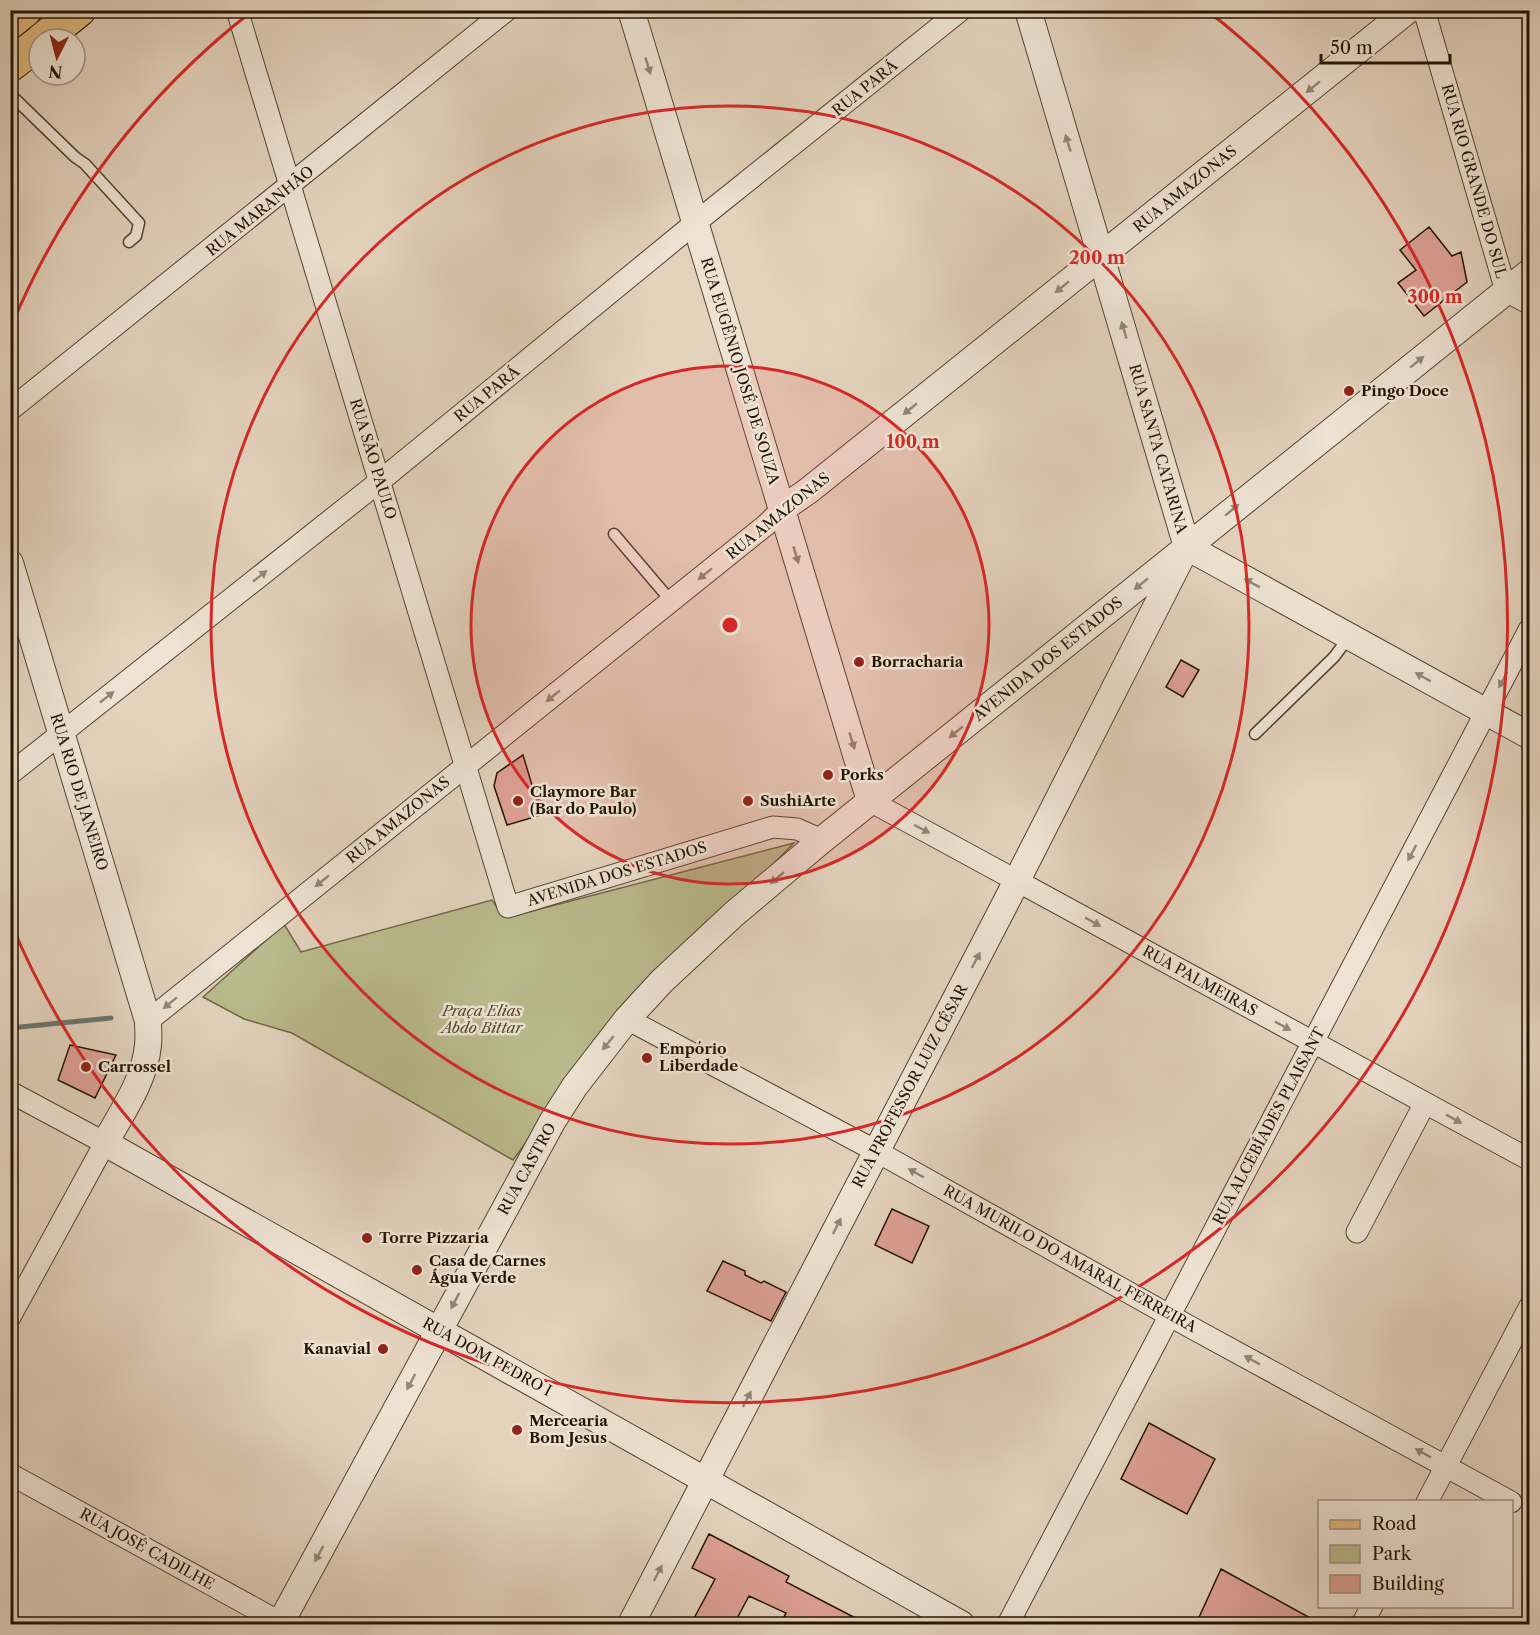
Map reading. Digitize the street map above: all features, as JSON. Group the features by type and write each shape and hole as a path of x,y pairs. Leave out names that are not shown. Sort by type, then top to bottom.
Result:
{"main road":[{"path":"10,22 25,10"},
{"path":"58,27 79,10"},
{"path":"10,65 27,52"}],"street":[{"name":"RUA SÃO PAULO","path":"237,10 508,907"},
{"name":"RUA MARANHÃO","path":"10,410 507,10"},
{"name":"RUA EUGÊNIO JOSÉ DE SOUZA","path":"631,10 870,801"},
{"name":"RUA PARÁ","path":"10,774 380,481 695,223 961,10"},
{"name":"RUA SANTA CATARINA","path":"1028,10 1187,547 1530,736"},
{"name":"RUA AMAZONAS","path":"147,1021 766,525 782,509 808,491 1408,10"},
{"name":"RUA RIO GRANDE DO SUL","path":"1425,10 1506,291 1530,304"},
{"name":"AVENIDA DOS ESTADOS","path":"508,907 772,827 796,829 822,840 1530,272"},
{"name":"RUA PROFESSOR LUIZ CÉSAR","path":"631,1624 1017,881 1187,547"},
{"name":"RUA RIO DE JANEIRO","path":"10,563 147,1021 148,1044 144,1067 138,1083 105,1143"},
{"name":"RUA ALCEBÍADES PLAISANT","path":"1008,1624 1530,628"},
{"name":"RUA PALMEIRAS","path":"870,801 1530,1160"},
{"name":"RUA CASTRO","path":"281,1624 552,1122 581,1078 627,1019 695,949 822,840"},
{"name":"RUA MURILO DO AMARAL FERREIRA","path":"627,1019 876,1150 1507,1500"},
{"name":"RUA DOM PEDRO I","path":"10,1092 105,1143 961,1624"},
{"path":"1357,1232 1425,1103"},
{"path":"10,1317 105,1143"},
{"path":"1428,1500 1530,1306"},
{"name":"RUA JOSÉ CADILHE","path":"10,1474 281,1624"},
{"name":"RUA MURILO DO AMARAL FERREIRA","path":"1513,1503 1530,1511"},
{"path":"1362,1624 1371,1608"}],"lane":[{"path":"10,94 85,164 139,223 136,236 129,242"},
{"path":"615,534 671,601"},
{"path":"1255,734 1334,657 1349,637"}],"green space":[{"name":"Praça Elias Abdo Bittar","path":"794,843 608,1031 513,1160 292,1033 244,1019 203,997 284,924 301,952 492,900 498,909 517,915"}],"building":[{"path":"1429,227 1452,256 1461,252 1467,282 1424,316 1398,283 1416,270 1400,250"},
{"path":"1181,660 1199,670 1183,697 1166,687"},
{"name":"Claymore Bar (Bar do Paulo)","path":"523,755 541,815 507,825 494,786 497,773"},
{"name":"Carrossel","path":"70,1045 116,1055 95,1098 58,1080"},
{"path":"892,1209 929,1226 912,1263 875,1245"},
{"path":"723,1261 745,1271 745,1275 761,1283 764,1281 786,1292 771,1321 707,1291"},
{"path":"1149,1423 1215,1459 1187,1514 1121,1479"},
{"path":"709,1534 789,1576 786,1582 867,1624 780,1624 786,1613 749,1596 734,1624 691,1624 715,1579 692,1568"},
{"path":"1221,1569 1321,1624 1196,1624"}],"waterway":[{"path":"10,1028 111,1018"}],"place":[{"name":"Pingo Doce","path":"1349,391"},
{"name":"Borracharia","path":"859,662"},
{"name":"Porks","path":"828,775"},
{"name":"Claymore Bar (Bar do Paulo)","path":"518,801"},
{"name":"SushiArte","path":"748,801"},
{"name":"Empório Liberdade","path":"647,1058"},
{"name":"Carrossel","path":"86,1067"},
{"name":"Torre Pizzaria","path":"367,1238"},
{"name":"Casa de Carnes Água Verde","path":"417,1270"},
{"name":"Kanavial","path":"383,1349"},
{"name":"Mercearia Bom Jesus","path":"517,1430"}]}
